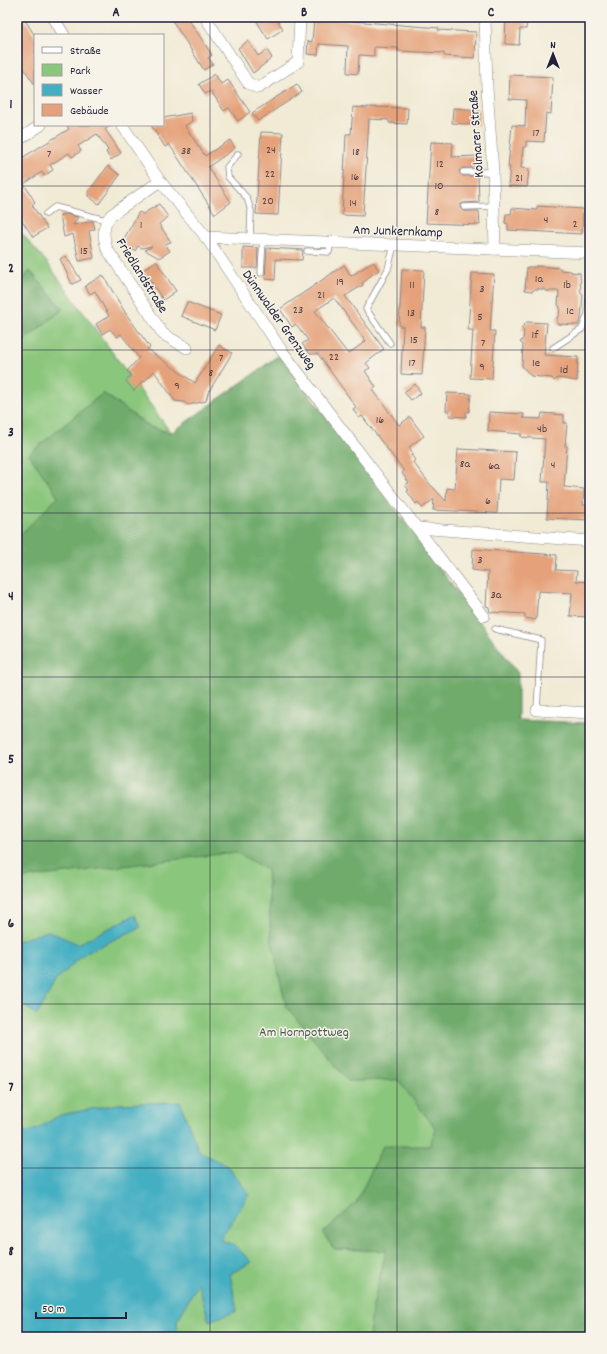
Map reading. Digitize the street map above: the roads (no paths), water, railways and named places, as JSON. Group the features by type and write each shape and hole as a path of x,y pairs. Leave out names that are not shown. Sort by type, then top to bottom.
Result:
{"street":[{"path":"53,17 63,34"},
{"path":"205,17 248,82 258,88 298,62 300,17"},
{"name":"Kolmarer Straße","path":"485,17 487,88 493,172 495,249"},
{"path":"17,141 40,126"},
{"name":"Dünnwalder Grenzweg","path":"123,126 160,181 205,237 282,351 484,616"},
{"path":"106,220 160,181"},
{"name":"Friedlandstraße","path":"106,220 103,232 107,249 162,334 187,348"},
{"name":"Am Junkernkamp","path":"205,237 590,253"},
{"path":"416,528 590,541"},
{"path":"537,710 590,713"}],"lane":[{"path":"238,154 227,167 228,177 247,198 251,211 250,239"},
{"path":"463,172 493,172"},
{"path":"464,207 494,206"},
{"path":"46,214 55,207 106,220"},
{"path":"261,273 263,239"},
{"path":"307,252 329,252 331,242"},
{"path":"390,343 366,309 388,269 394,245"},
{"path":"553,348 582,329 588,314 590,265"},
{"path":"495,629 541,640 537,710"}],"water":[{"path":"135,915 141,927 85,953 56,980 37,1015 17,1001 17,941 48,931 78,944"},
{"path":"180,1102 199,1152 228,1166 249,1194 220,1240 233,1244 252,1262 230,1274 237,1311 209,1321 198,1283 177,1321 177,1337 17,1337 17,1135 37,1129 60,1115 118,1104"}],"park label":[{"name":"Am Hornpottweg","path":"304,1031"}]}
